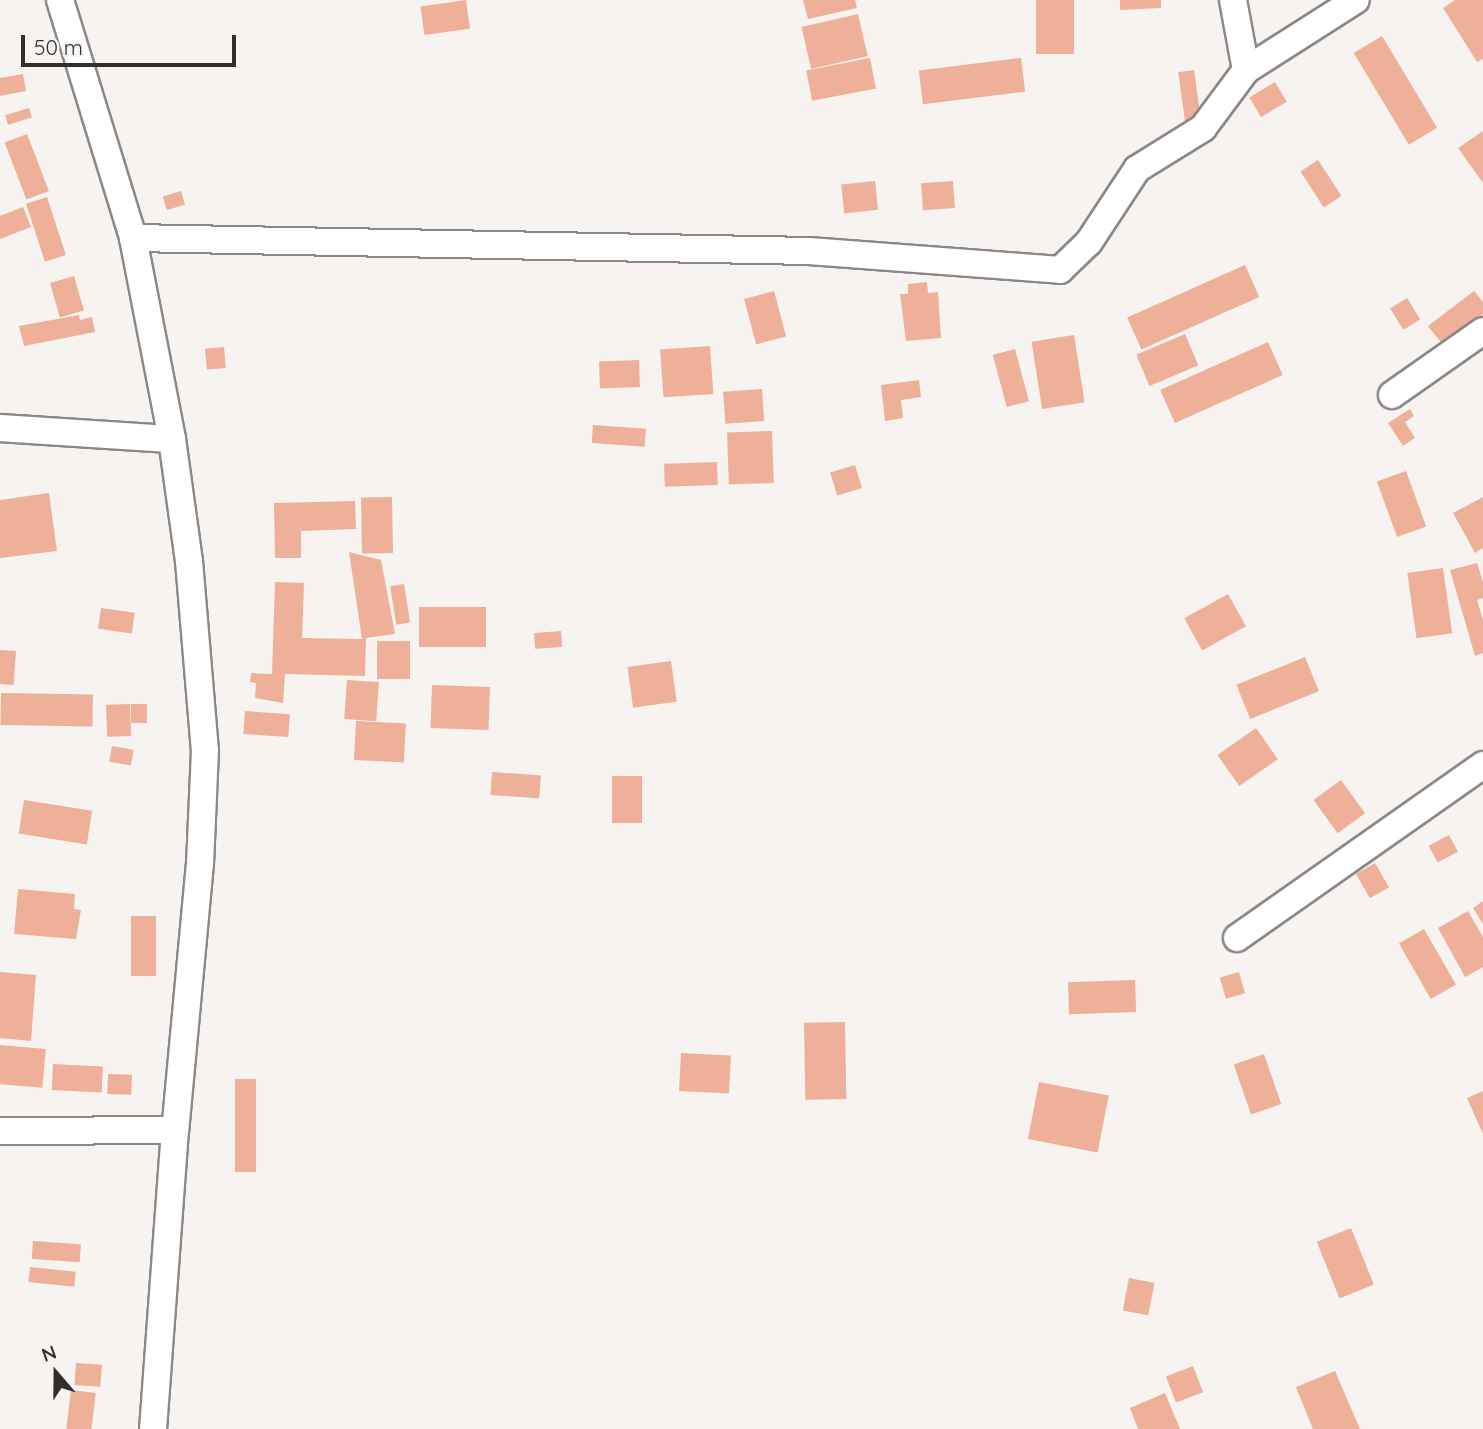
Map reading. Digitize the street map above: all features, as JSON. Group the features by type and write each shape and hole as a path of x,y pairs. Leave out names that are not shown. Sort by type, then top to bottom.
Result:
{"street":[{"path":"60,0 133,238 172,439 189,561 205,750 200,863 174,1130 153,1429"},
{"path":"1233,0 1246,70"},
{"path":"133,238 809,251 1060,270 1089,242 1137,169 1203,128 1246,70 1356,0"},
{"path":"1392,395 1483,331"},
{"path":"0,428 172,439"},
{"path":"1237,938 1483,765"},
{"path":"0,1131 174,1130"}],"building":[{"path":"466,0 470,29 424,35 420,6"},
{"path":"803,0 855,0 857,8 808,19"},
{"path":"1036,0 1074,0 1074,54 1036,54"},
{"path":"1120,0 1161,0 1161,8 1120,10"},
{"path":"1455,0 1483,0 1483,59 1477,62 1443,8"},
{"path":"858,14 868,56 811,69 801,27"},
{"path":"1382,36 1437,128 1409,145 1354,53"},
{"path":"870,58 876,88 812,101 806,70"},
{"path":"1021,58 1025,92 923,104 919,71"},
{"path":"1194,70 1201,120 1185,122 1178,72"},
{"path":"23,74 26,91 0,96 0,78"},
{"path":"1275,82 1287,102 1261,117 1249,97"},
{"path":"29,108 32,118 8,125 5,115"},
{"path":"1483,131 1483,183 1458,148"},
{"path":"27,134 49,191 26,200 5,143"},
{"path":"1318,160 1341,196 1324,208 1300,171"},
{"path":"875,181 878,210 844,213 841,185"},
{"path":"953,181 955,208 923,210 921,183"},
{"path":"181,191 185,204 167,210 163,197"},
{"path":"47,197 66,255 45,262 26,204"},
{"path":"23,207 31,227 0,239 0,216"},
{"path":"1245,265 1259,297 1141,349 1127,317"},
{"path":"74,276 84,311 60,317 50,283"},
{"path":"927,282 928,293 938,292 941,338 906,341 900,294 908,294 908,284"},
{"path":"774,291 786,336 756,344 744,299"},
{"path":"1474,291 1483,302 1483,314 1443,345 1428,326"},
{"path":"1407,298 1420,319 1403,330 1390,309"},
{"path":"79,315 80,320 92,317 95,332 24,346 19,326"},
{"path":"1185,334 1198,365 1149,386 1136,355"},
{"path":"1074,335 1085,402 1042,409 1032,342"},
{"path":"1268,342 1283,375 1175,423 1160,390"},
{"path":"710,346 713,394 663,397 660,349"},
{"path":"224,347 226,368 207,370 205,349"},
{"path":"1015,349 1029,401 1007,407 993,355"},
{"path":"639,360 640,387 600,388 599,361"},
{"path":"919,380 921,397 901,400 903,418 885,421 881,385"},
{"path":"762,389 764,421 725,424 723,392"},
{"path":"1410,409 1414,416 1405,422 1415,438 1403,446 1388,423"},
{"path":"593,425 646,429 645,447 592,443"},
{"path":"772,431 774,483 729,485 727,433"},
{"path":"717,462 718,485 665,487 664,464"},
{"path":"855,465 862,488 837,496 830,473"},
{"path":"1406,471 1426,526 1397,537 1377,482"},
{"path":"49,493 57,551 0,558 0,500"},
{"path":"392,497 393,553 362,554 361,498"},
{"path":"1483,497 1483,548 1475,553 1453,513"},
{"path":"355,501 356,529 301,531 301,558 275,558 274,503"},
{"path":"349,552 381,560 395,634 366,638 365,676 285,674 283,703 255,698 256,683 250,682 251,673 272,674 275,582 304,583 302,638 362,639"},
{"path":"1477,563 1483,582 1483,598 1477,600 1483,620 1483,653 1475,656 1450,570"},
{"path":"1443,568 1452,633 1417,638 1407,573"},
{"path":"404,584 410,623 396,625 390,586"},
{"path":"1228,594 1246,626 1202,651 1184,618"},
{"path":"419,607 486,607 486,647 419,647"},
{"path":"101,608 135,613 132,634 98,629"},
{"path":"561,631 562,647 535,649 534,633"},
{"path":"377,641 410,641 410,679 377,679"},
{"path":"0,650 16,651 14,685 0,684"},
{"path":"1305,657 1319,691 1250,719 1236,685"},
{"path":"671,661 677,702 633,708 627,667"},
{"path":"347,680 379,682 376,721 344,719"},
{"path":"432,685 490,687 488,730 430,728"},
{"path":"1,693 93,695 92,727 0,725"},
{"path":"130,704 131,736 107,737 106,705"},
{"path":"131,704 147,704 147,723 131,723"},
{"path":"245,711 290,714 288,737 243,734"},
{"path":"356,721 406,724 404,763 354,760"},
{"path":"1256,728 1278,759 1239,786 1217,755"},
{"path":"112,746 134,750 131,766 109,762"},
{"path":"492,772 541,775 539,798 490,795"},
{"path":"612,776 642,776 642,823 612,823"},
{"path":"1341,780 1365,813 1338,833 1313,800"},
{"path":"24,800 92,811 87,844 19,834"},
{"path":"1449,835 1458,852 1438,863 1429,846"},
{"path":"1375,863 1389,887 1370,898 1356,874"},
{"path":"18,889 75,894 74,909 81,910 76,939 14,934"},
{"path":"1483,901 1483,924 1473,908"},
{"path":"1468,911 1483,937 1483,967 1465,977 1438,928"},
{"path":"131,916 156,916 156,976 131,976"},
{"path":"1424,929 1456,984 1431,999 1399,943"},
{"path":"0,972 36,975 31,1041 0,1038"},
{"path":"1239,972 1245,993 1226,999 1220,978"},
{"path":"1135,980 1136,1012 1069,1014 1068,982"},
{"path":"845,1022 846,1099 805,1100 804,1023"},
{"path":"0,1045 46,1049 42,1088 0,1084"},
{"path":"681,1053 731,1056 729,1094 679,1091"},
{"path":"1264,1054 1281,1104 1251,1115 1234,1064"},
{"path":"53,1064 103,1067 102,1093 52,1090"},
{"path":"108,1074 132,1075 131,1095 107,1094"},
{"path":"235,1079 256,1079 256,1172 235,1172"},
{"path":"1039,1082 1109,1096 1098,1152 1028,1139"},
{"path":"1483,1091 1483,1134 1467,1098"},
{"path":"1351,1228 1374,1285 1340,1298 1317,1242"},
{"path":"33,1241 81,1244 80,1262 32,1259"},
{"path":"30,1267 76,1272 74,1287 28,1282"},
{"path":"1129,1278 1155,1283 1148,1315 1123,1310"},
{"path":"76,1363 102,1365 100,1387 74,1385"},
{"path":"1193,1366 1203,1392 1176,1403 1166,1376"},
{"path":"1335,1371 1360,1429 1313,1429 1296,1387"},
{"path":"71,1390 96,1393 91,1429 66,1429"},
{"path":"1165,1393 1180,1429 1138,1429 1130,1408"}]}
